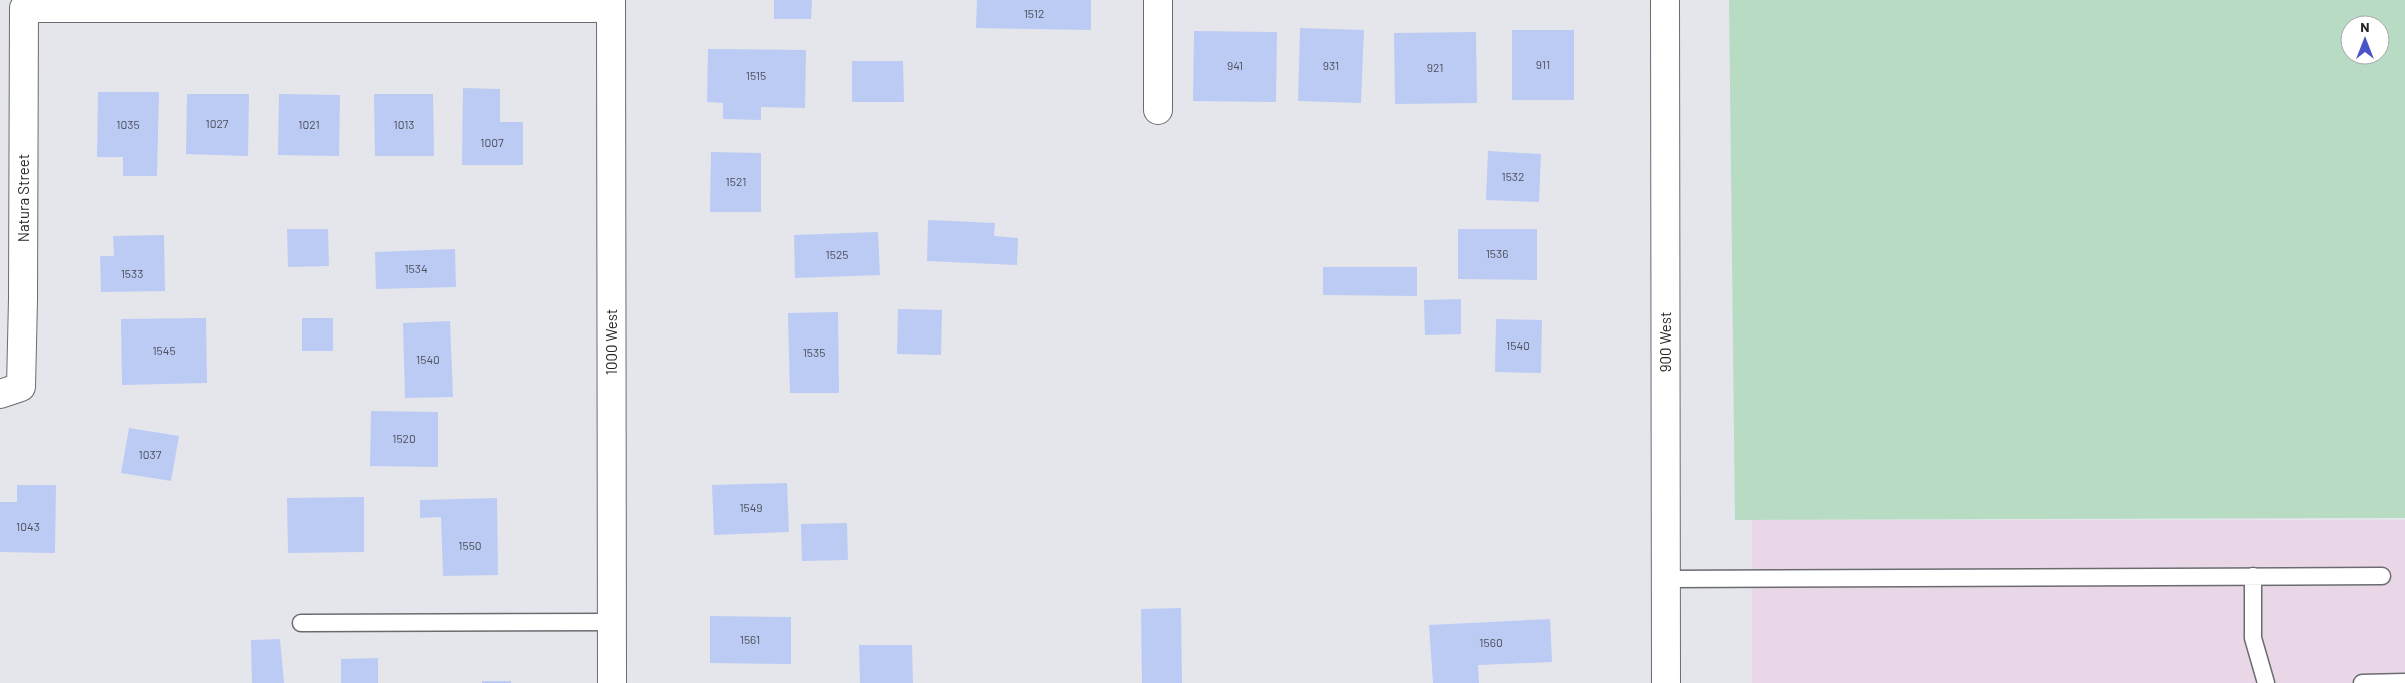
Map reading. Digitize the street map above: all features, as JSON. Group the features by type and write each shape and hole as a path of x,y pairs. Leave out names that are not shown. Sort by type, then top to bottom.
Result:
{"street":[{"path":"1158,0 1158,110"},
{"name":"900 West","path":"1665,0 1666,683"},
{"name":"Natura Street","path":"10,391 23,289 24,8 611,4"},
{"name":"1000 West","path":"611,4 612,683"}],"lane":[{"path":"2253,576 2253,638 2266,683"},
{"path":"1667,579 2382,576"},
{"path":"301,623 612,622"},
{"path":"2362,683 2405,682"}],"shaded area":[{"path":"1752,520 2405,520 2405,683 1752,683"}],"green space":[{"path":"1729,0 2405,0 2405,518 1735,520"}],"building":[{"path":"774,0 812,0 811,19 774,19"},
{"path":"977,0 1091,0 1091,30 976,28"},
{"path":"1300,28 1364,30 1361,103 1298,101"},
{"path":"1512,30 1574,30 1574,100 1512,100"},
{"path":"1194,31 1277,32 1276,102 1193,101"},
{"path":"1476,32 1477,103 1395,104 1394,33"},
{"path":"708,49 806,50 805,108 761,107 761,120 723,119 723,103 707,102"},
{"path":"852,61 903,61 904,102 852,102"},
{"path":"463,88 500,89 500,122 523,122 523,165 462,165"},
{"path":"98,92 159,92 157,176 123,176 123,157 97,157"},
{"path":"187,94 249,94 248,156 186,154"},
{"path":"279,94 340,95 339,156 278,155"},
{"path":"374,94 433,94 434,156 375,156"},
{"path":"1488,151 1541,154 1539,202 1486,200"},
{"path":"711,152 761,153 761,212 710,212"},
{"path":"928,220 995,223 994,236 1018,238 1017,265 927,261"},
{"path":"287,229 328,229 329,266 288,267"},
{"path":"1458,229 1537,229 1537,280 1458,279"},
{"path":"878,232 880,275 795,278 794,235"},
{"path":"164,235 165,291 101,292 100,256 114,256 113,236"},
{"path":"455,249 456,287 376,289 375,252"},
{"path":"1323,267 1417,267 1417,296 1323,295"},
{"path":"1461,299 1461,334 1425,335 1424,300"},
{"path":"898,309 942,310 941,355 897,354"},
{"path":"838,312 839,393 790,393 788,313"},
{"path":"206,318 207,383 122,385 121,319"},
{"path":"302,318 333,318 333,351 302,351"},
{"path":"1496,319 1542,320 1541,373 1495,372"},
{"path":"450,321 453,397 405,398 403,323"},
{"path":"371,411 438,412 438,467 370,466"},
{"path":"129,428 179,436 171,481 121,473"},
{"path":"787,483 789,532 714,535 712,485"},
{"path":"17,485 56,485 55,553 0,552 0,502 17,502"},
{"path":"364,497 364,552 288,553 287,498"},
{"path":"497,498 498,575 443,576 441,517 420,518 420,500"},
{"path":"847,523 848,560 802,561 801,524"},
{"path":"1181,608 1182,683 1142,683 1141,609"},
{"path":"710,616 791,617 791,664 710,663"},
{"path":"1550,619 1552,662 1478,665 1479,683 1433,683 1429,625"},
{"path":"280,639 284,683 252,683 251,640"},
{"path":"859,645 912,645 913,683 860,683"},
{"path":"378,658 378,683 341,683 341,659"},
{"path":"482,681 511,681 511,683 482,683"}]}
